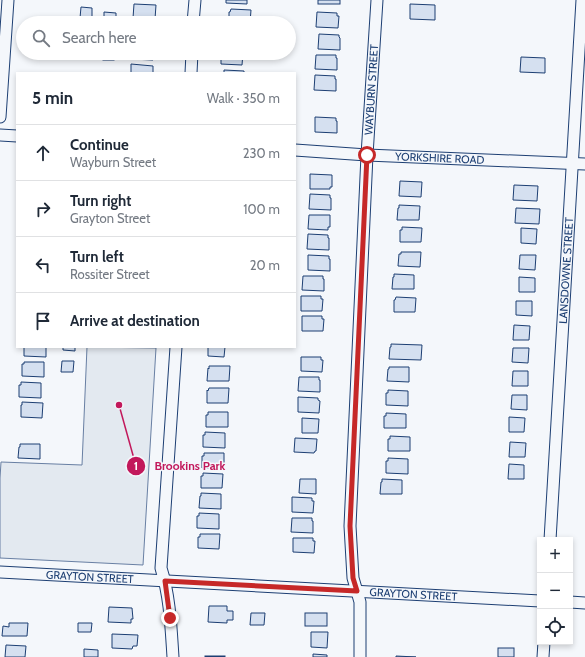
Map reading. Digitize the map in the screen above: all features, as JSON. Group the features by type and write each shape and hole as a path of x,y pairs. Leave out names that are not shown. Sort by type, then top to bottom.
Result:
{"street":[{"path":"0,117 8,0"},
{"path":"194,16 195,0"},
{"name":"WAYBURN STREET","path":"360,657 360,602 353,578 350,526 367,155 377,0"},
{"name":"LANSDOWNE STREET","path":"550,537 582,0"},
{"path":"191,72 192,60"},
{"path":"0,135 16,136"},
{"name":"YORKSHIRE ROAD","path":"296,150 367,155 585,164"},
{"path":"173,657 170,618 165,581 161,568 176,348"},
{"name":"GRAYTON STREET","path":"0,572 537,601"},
{"path":"573,602 585,603"},
{"path":"543,657 544,645"}],"shaded area":[{"path":"87,348 156,348 143,565 0,558 1,462 82,465"}],"building":[{"path":"226,0 247,0 247,4 226,3"},
{"path":"318,0 340,0 340,4 318,4"},
{"path":"134,4 156,5 155,16 133,16"},
{"path":"410,4 435,5 435,20 410,19"},
{"path":"81,7 92,8 92,16 80,16"},
{"path":"231,9 251,10 251,16 229,16"},
{"path":"104,12 116,13 116,16 104,16"},
{"path":"317,12 337,13 337,16 339,16 338,28 316,27"},
{"path":"319,34 339,35 340,50 318,49"},
{"path":"316,55 336,55 337,70 315,69"},
{"path":"521,57 545,58 545,73 520,72"},
{"path":"221,60 242,60 242,65 221,64"},
{"path":"131,64 153,66 153,72 131,72"},
{"path":"224,70 244,71 224,72"},
{"path":"315,75 335,76 336,91 314,90"},
{"path":"315,117 336,118 337,133 315,132"},
{"path":"310,174 332,175 332,187 330,187 330,189 310,189"},
{"path":"400,181 422,182 421,197 399,196"},
{"path":"514,185 538,186 537,201 513,200"},
{"path":"310,194 330,195 331,210 309,209"},
{"path":"399,205 420,206 419,220 397,220"},
{"path":"516,208 540,209 539,224 515,223"},
{"path":"309,215 330,215 330,227 328,227 328,230 308,229"},
{"path":"402,227 422,228 421,242 400,242 400,230 402,230"},
{"path":"521,228 537,229 536,244 521,243"},
{"path":"308,234 328,235 329,250 307,249"},
{"path":"401,252 421,252 420,267 398,266 399,254 401,254"},
{"path":"308,255 329,256 330,271 308,270"},
{"path":"520,255 536,255 535,270 519,269"},
{"path":"394,274 414,275 414,289 392,289"},
{"path":"303,276 323,276 324,291 302,290"},
{"path":"519,277 535,278 535,292 519,292"},
{"path":"301,296 321,296 321,299 323,299 322,311 301,311"},
{"path":"396,297 416,298 415,312 394,312 394,300"},
{"path":"516,301 532,301 532,316 516,315"},
{"path":"302,316 322,316 322,319 324,319 323,331 302,331"},
{"path":"514,325 530,326 529,340 513,340"},
{"path":"391,344 422,345 421,360 389,359"},
{"path":"24,348 46,348 46,357 24,356"},
{"path":"63,348 75,348 75,351 63,350"},
{"path":"208,348 225,348 224,357 208,356"},
{"path":"513,348 529,348 528,363 512,362"},
{"path":"301,357 321,357 321,360 323,360 322,372 301,371"},
{"path":"62,361 74,361 73,372 61,372"},
{"path":"24,362 44,362 44,377 22,376 22,364 24,364"},
{"path":"209,366 230,366 229,381 207,381"},
{"path":"389,367 409,367 409,382 387,381"},
{"path":"513,371 528,371 528,386 512,386"},
{"path":"299,377 319,377 320,392 298,391"},
{"path":"21,382 41,383 41,398 19,397 19,385 21,385"},
{"path":"209,388 229,388 228,403 207,403 207,390 208,391"},
{"path":"388,390 408,391 408,406 386,405 386,393 388,393"},
{"path":"512,395 527,395 527,410 511,409"},
{"path":"298,397 318,398 320,401 319,413 298,412"},
{"path":"22,402 43,403 42,418 21,417"},
{"path":"208,412 228,412 228,427 206,427 206,415 208,415"},
{"path":"386,413 406,414 406,428 384,428 384,416 386,416"},
{"path":"509,417 525,418 524,432 509,432"},
{"path":"302,418 319,419 318,433 302,433"},
{"path":"205,432 225,433 225,448 203,447 203,435 205,435"},
{"path":"390,436 410,437 410,451 388,451 388,439 390,439"},
{"path":"295,438 317,439 316,451 314,453 294,452"},
{"path":"510,442 526,443 525,457 509,457"},
{"path":"20,444 40,444 40,459 18,458"},
{"path":"204,453 224,453 224,468 202,468 202,456 204,456"},
{"path":"388,458 408,459 408,474 386,473 386,461 388,461"},
{"path":"509,464 524,465 524,479 508,479"},
{"path":"203,473 223,474 222,488 201,488 201,476 203,476"},
{"path":"300,479 316,479 316,494 299,493"},
{"path":"382,479 402,480 402,494 380,494"},
{"path":"201,493 221,494 221,509 199,508"},
{"path":"292,497 312,498 312,501 314,501 313,513 292,512"},
{"path":"199,513 219,514 219,529 197,528 197,516 199,516"},
{"path":"292,518 312,518 313,533 291,532"},
{"path":"200,534 220,534 219,549 198,548 198,537 200,537"},
{"path":"293,538 313,538 313,541 315,541 314,553 293,552"},
{"path":"209,606 227,606 227,611 233,611 233,620 227,620 227,623 208,622"},
{"path":"109,607 132,608 133,619 131,619 131,623 108,622"},
{"path":"251,613 265,613 264,625 250,625"},
{"path":"305,613 327,613 327,626 305,626"},
{"path":"9,623 28,623 27,636 2,636 3,626 9,627"},
{"path":"78,623 92,623 91,632 78,632"},
{"path":"311,632 328,632 327,648 311,647"},
{"path":"112,634 138,635 137,646 133,646 132,649 112,648"},
{"path":"6,645 26,646 25,657 5,657"},
{"path":"498,648 514,648 514,657 498,657"},
{"path":"84,649 98,650 98,657 84,657"},
{"path":"313,654 327,655 327,657 313,657"},
{"path":"225,656 225,657 205,657"}],"place":[{"name":"Brookins Park","path":"119,405"}],"route":[{"path":"170,618 165,581 357,591 353,578 350,526 367,155"}]}
